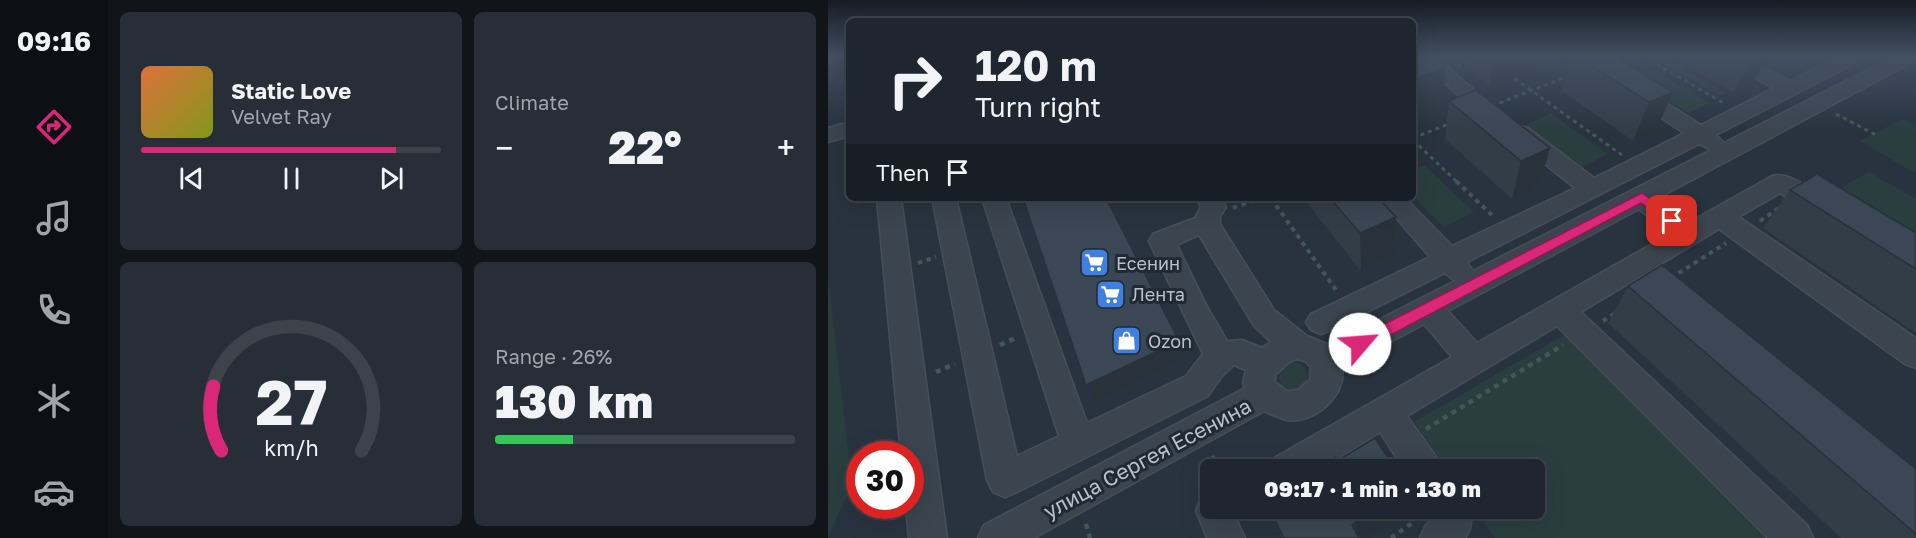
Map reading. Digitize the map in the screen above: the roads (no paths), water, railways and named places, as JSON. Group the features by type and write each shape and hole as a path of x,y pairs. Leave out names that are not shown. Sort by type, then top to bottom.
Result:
{"street":[{"path":"1453,81 1469,94"},
{"path":"1775,81 1790,89"},
{"path":"1321,322 1701,135 1805,81"},
{"path":"1220,356 1195,311 1162,242 1194,227 1207,211 1264,318 1297,346 1314,350 1325,362 1861,81"},
{"path":"1620,83 1727,152"},
{"path":"1494,114 1592,189"},
{"path":"828,135 846,130"},
{"path":"1304,459 1780,182 1846,224"},
{"path":"1642,198 1689,235"},
{"path":"889,201 928,538"},
{"path":"945,201 1005,480 1197,386 1210,366 1220,356 1231,351 1249,354 1264,380"},
{"path":"995,201 1078,444"},
{"path":"1394,201 1472,285"},
{"path":"1720,217 1916,355"},
{"path":"1631,268 1655,288"},
{"path":"1428,308 1473,360"},
{"path":"1559,309 1794,538"},
{"name":"улица Сергея Есенина","path":"998,538 1264,380 1277,351 1297,346"},
{"name":"улица Сергея Есенина","path":"1264,380 1278,403 1288,405 1309,401 1324,387 1327,379 1325,362"},
{"path":"1384,411 1418,459"},
{"path":"1217,519 1226,538"},
{"path":"1439,538 1454,523 1453,519"}],"place":[{"name":"Есенин","path":"1095,263"},
{"name":"Лента","path":"1111,294"},
{"name":"Ozon","path":"1127,341"}]}
